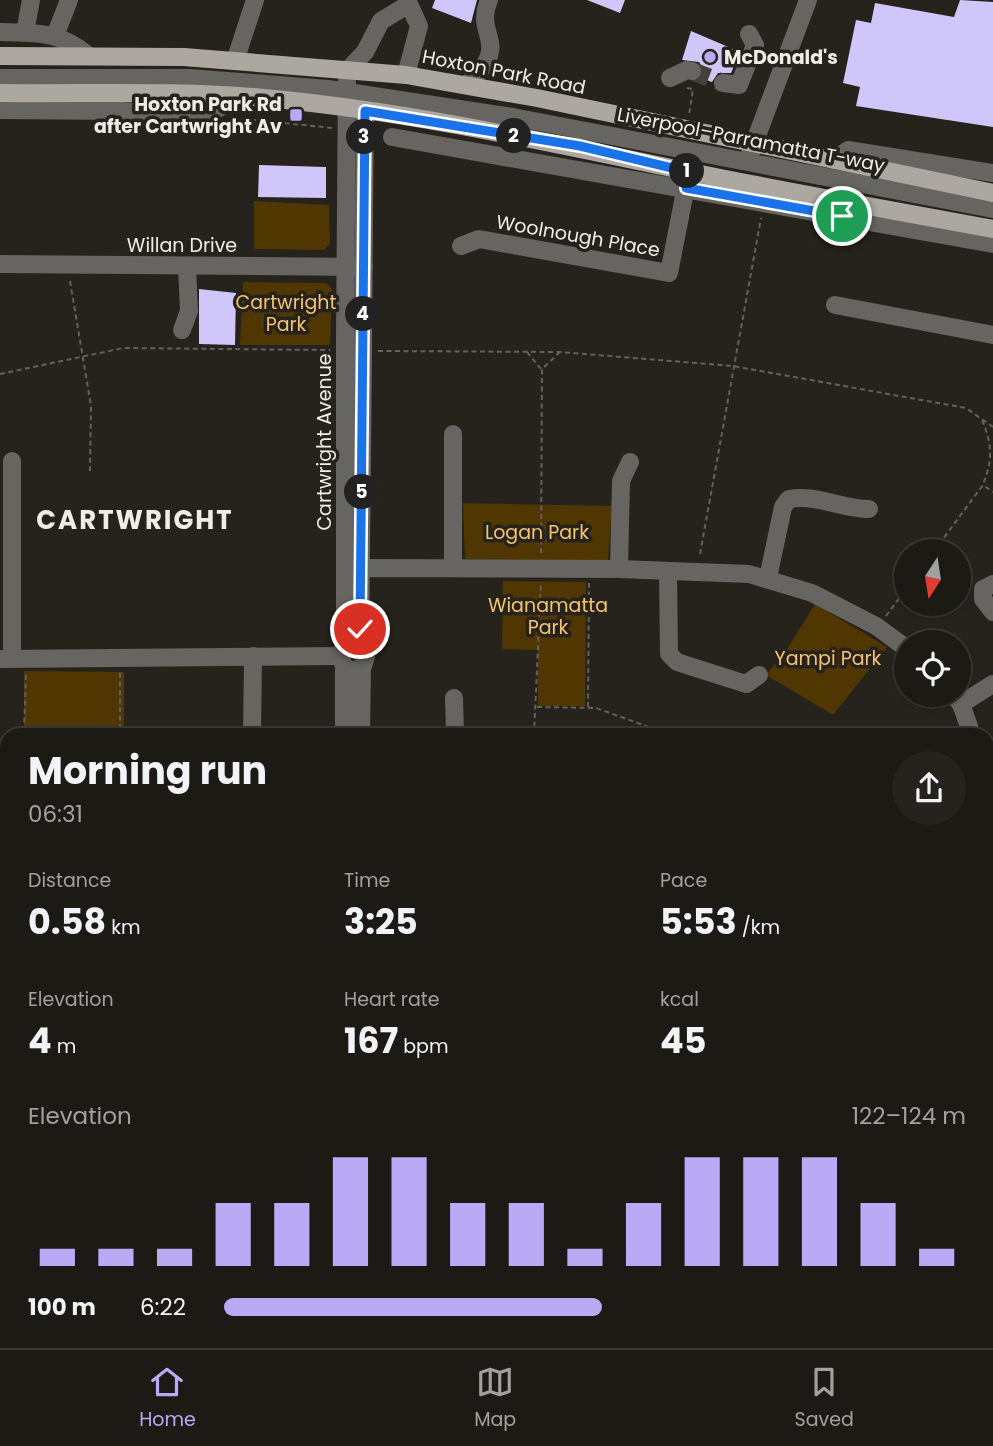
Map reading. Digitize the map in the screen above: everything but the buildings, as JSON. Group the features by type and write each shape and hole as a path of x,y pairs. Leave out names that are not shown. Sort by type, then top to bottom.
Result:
{"main road":[{"name":"Hoxton Park Road","path":"0,56 184,57 406,75 467,84 749,152 834,160 993,193"},
{"path":"0,93 186,93 365,102 580,146 688,180 743,182 993,229"}],"street":[{"path":"25,32 31,0"},
{"path":"55,36 69,0"},
{"path":"235,61 255,0"},
{"path":"467,84 484,67 493,50 484,12 489,0"},
{"path":"743,182 749,152 808,0"},
{"path":"356,71 381,21 410,2 419,26 406,75"},
{"path":"0,32 25,32 70,40 89,57"},
{"path":"723,83 739,85 755,45 749,34"},
{"name":"Cartwright Avenue","path":"355,266 346,100 356,71"},
{"name":"Cartwright Avenue","path":"356,71 365,102 355,266 345,601 359,728"},
{"path":"0,78 190,78 346,100"},
{"path":"0,110 121,111 205,116 241,96"},
{"name":"Liverpool–Parramatta T-way","path":"365,102 513,117 749,152 993,209"},
{"path":"392,137 688,180 993,244"},
{"path":"834,160 848,150 993,173"},
{"name":"Woolnough Place","path":"461,246 479,239 670,273 688,180"},
{"name":"Willan Drive","path":"0,264 355,266"},
{"path":"182,330 188,311 187,266"},
{"path":"835,305 993,335"},
{"name":"Cartwright Avenue","path":"345,728 350,657 362,568 354,350"},
{"path":"453,433 453,567"},
{"path":"12,461 13,659 350,657"},
{"path":"619,569 621,481 630,461"},
{"path":"768,578 783,507 789,499 800,497 850,509 869,509"},
{"path":"345,601 349,596 353,574 362,568 729,572 768,578 812,593 878,627 894,639"},
{"path":"668,572 669,654 677,662 746,684 759,675"},
{"path":"993,584 984,589 983,599 993,612"},
{"path":"252,728 253,656"},
{"path":"971,693 993,684"},
{"path":"454,698 455,728"},
{"path":"960,707 969,728"}],"path":[{"path":"682,79 693,89 688,120"},
{"path":"205,116 336,128"},
{"path":"700,554 762,212"},
{"path":"70,281 91,406 90,471"},
{"path":"0,374 123,348 560,352 733,366 966,408 993,427"},
{"path":"527,352 542,369 541,557"},
{"path":"542,369 560,352"},
{"path":"943,539 983,485 992,460 989,436 981,419"},
{"path":"983,485 993,492"},
{"path":"588,708 589,569"},
{"path":"534,728 541,578"},
{"path":"878,627 894,605"},
{"path":"13,659 24,728"},
{"path":"120,671 120,728"},
{"path":"536,707 588,708 649,728"}],"green space":[{"path":"254,201 329,205 330,244 324,250 254,249"},
{"name":"Cartwright Park","path":"243,282 326,283 332,289 330,345 240,345"},
{"name":"Logan Park","path":"463,503 612,506 608,561 465,559"},
{"name":"Wianamatta Park","path":"503,581 586,582 585,706 538,706 538,650 502,649"},
{"name":"Yampi Park","path":"815,604 887,647 833,715 766,675 786,651"},
{"path":"24,671 124,672 124,728 24,728"}],"tunnel":[{"path":"692,71 723,83"}],"place":[{"name":"McDonald's","path":"710,57"},
{"name":"Hoxton Park Rd after Cartwright Av","path":"296,115"}],"district":[{"name":"CARTWRIGHT","path":"135,520"}],"route":[{"path":"360,629 365,111 580,146 689,172 686,188 842,216"}]}
